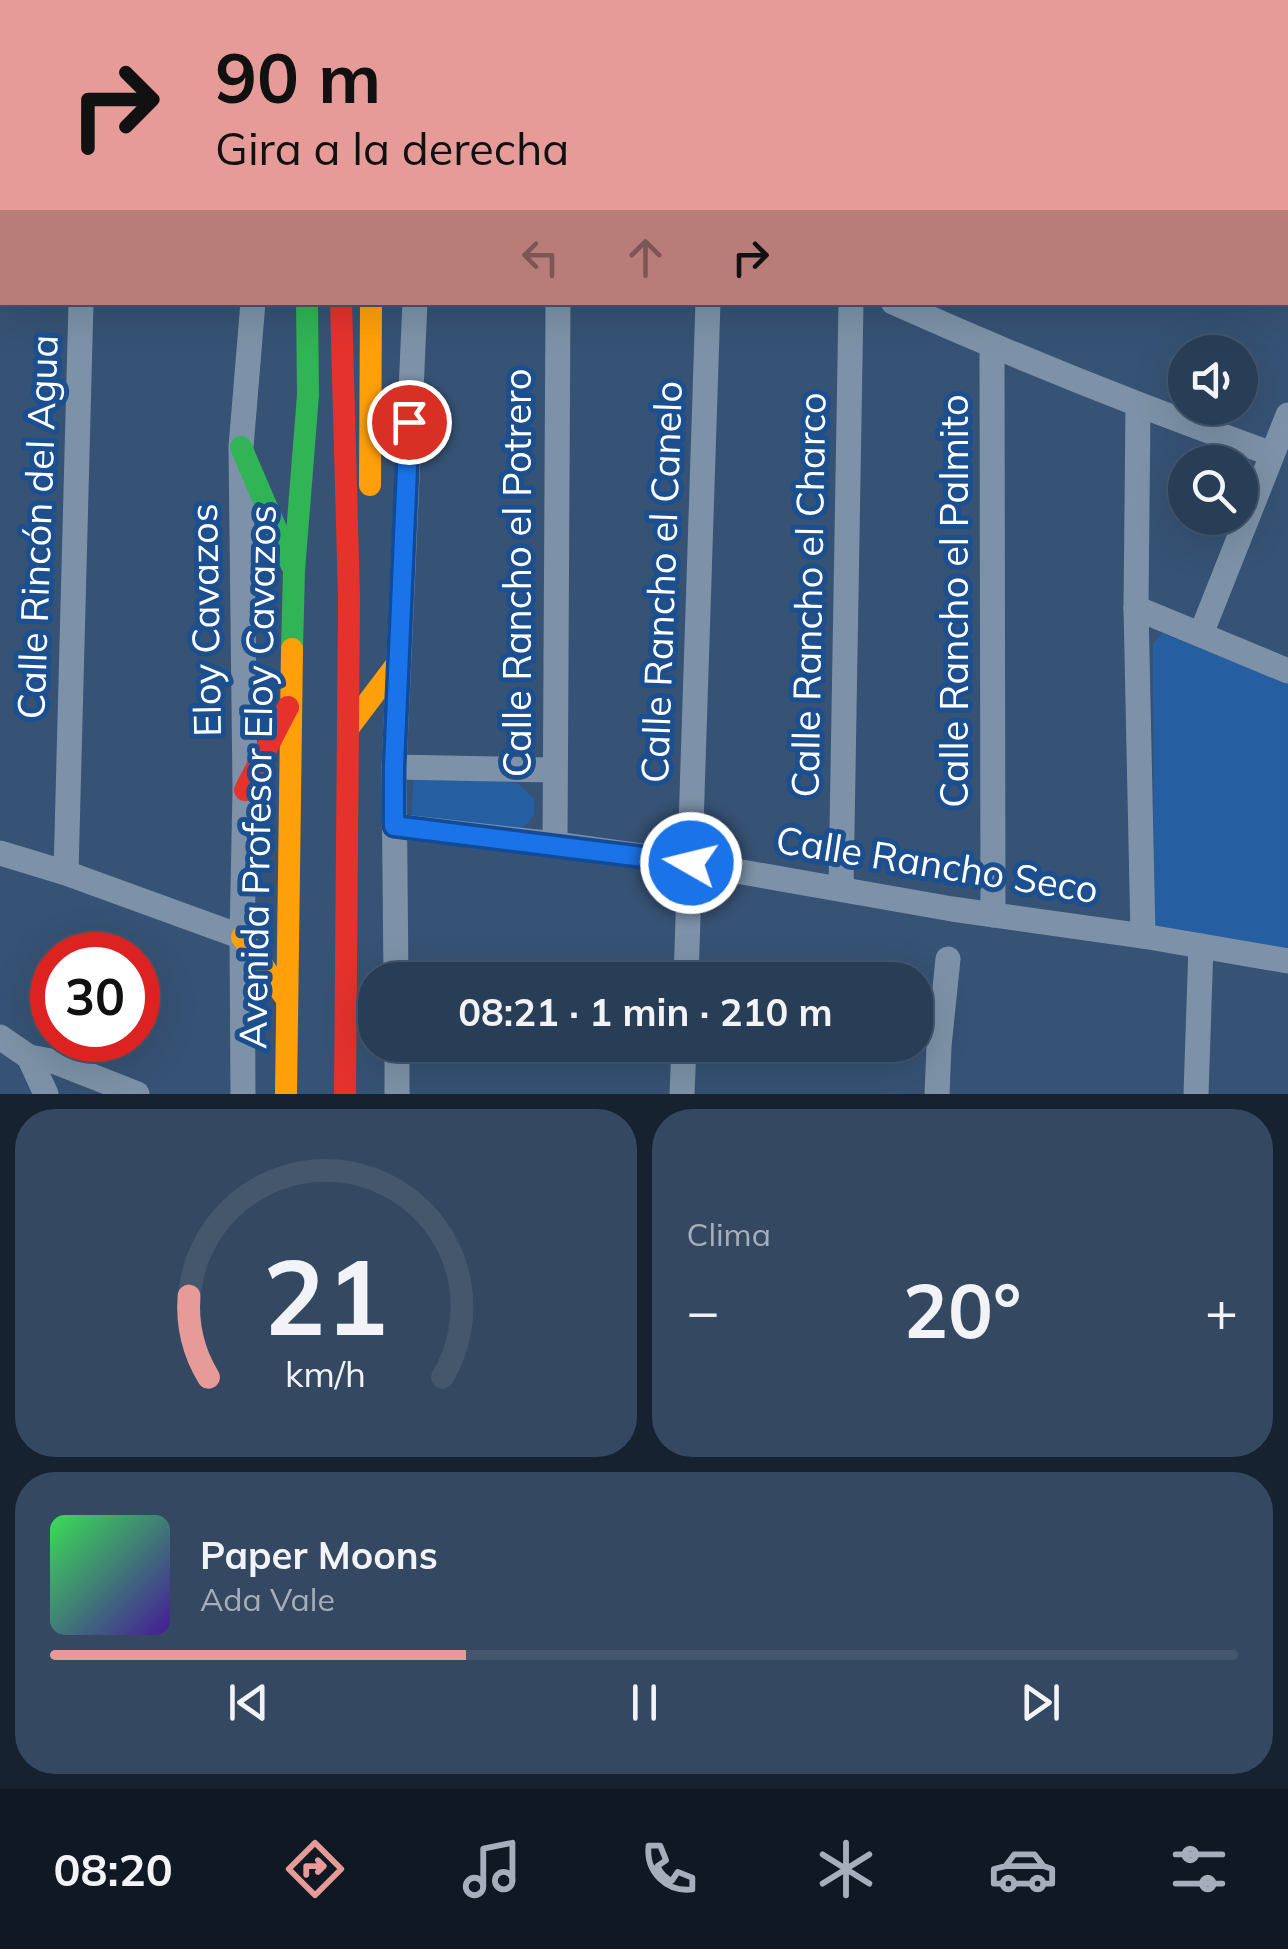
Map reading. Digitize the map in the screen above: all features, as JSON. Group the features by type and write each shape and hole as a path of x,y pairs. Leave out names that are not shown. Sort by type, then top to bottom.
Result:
{"main road":[{"name":"Avenida Profesor Eloy Cavazos","path":"287,305 294,417 303,462"},
{"name":"Avenida Profesor Eloy Cavazos","path":"286,1094 290,702 294,570 308,394 308,305"},
{"path":"341,305 347,425 350,690 344,1094"},
{"path":"350,690 366,571 372,435 371,305"},
{"path":"241,447 294,570"},
{"path":"350,726 399,660"},
{"path":"245,790 290,702"},
{"path":"242,937 286,998"}],"street":[{"name":"Calle Rincón del Agua","path":"66,873 81,305"},
{"name":"Eloy Cavazos","path":"244,1094 241,447 253,305"},
{"path":"396,962 394,767 415,305"},
{"name":"Calle Rancho el Potrero","path":"555,844 558,305"},
{"name":"Calle Rancho el Canelo","path":"687,962 708,305"},
{"name":"Calle Rancho el Charco","path":"842,889 851,305"},
{"path":"900,305 1138,406 1272,454"},
{"name":"Calle Rancho el Palmito","path":"992,347 993,914"},
{"path":"1138,406 1136,608 1143,936"},
{"path":"1201,634 1288,415"},
{"path":"1136,608 1288,671"},
{"path":"394,767 554,770"},
{"name":"Calle Rancho Seco","path":"394,826 691,863 1288,961"},
{"path":"0,853 242,937"},
{"path":"1196,1094 1201,946"},
{"path":"937,1094 948,959"},
{"path":"0,1037 29,1057 47,1094"},
{"path":"47,1094 56,1062 137,1094"},
{"path":"397,1062 397,1094"},
{"path":"682,1094 683,1062"}],"shaded area":[{"path":"1162,633 1288,684 1288,951 1154,928 1153,644"},
{"path":"414,773 517,783 534,798 534,815 524,827 508,834 411,820"}],"traffic: fast":[{"path":"292,649 308,395 307,305"},
{"path":"241,447 292,566"}],"traffic: slow":[{"path":"370,485 371,305"},
{"path":"286,1094 292,649"},
{"path":"350,726 399,661"},
{"path":"242,937 286,998"}],"traffic: jam":[{"path":"341,305 349,599 345,1094"},
{"path":"245,790 288,707"}],"route":[{"path":"409,422 394,826 691,863"}]}
